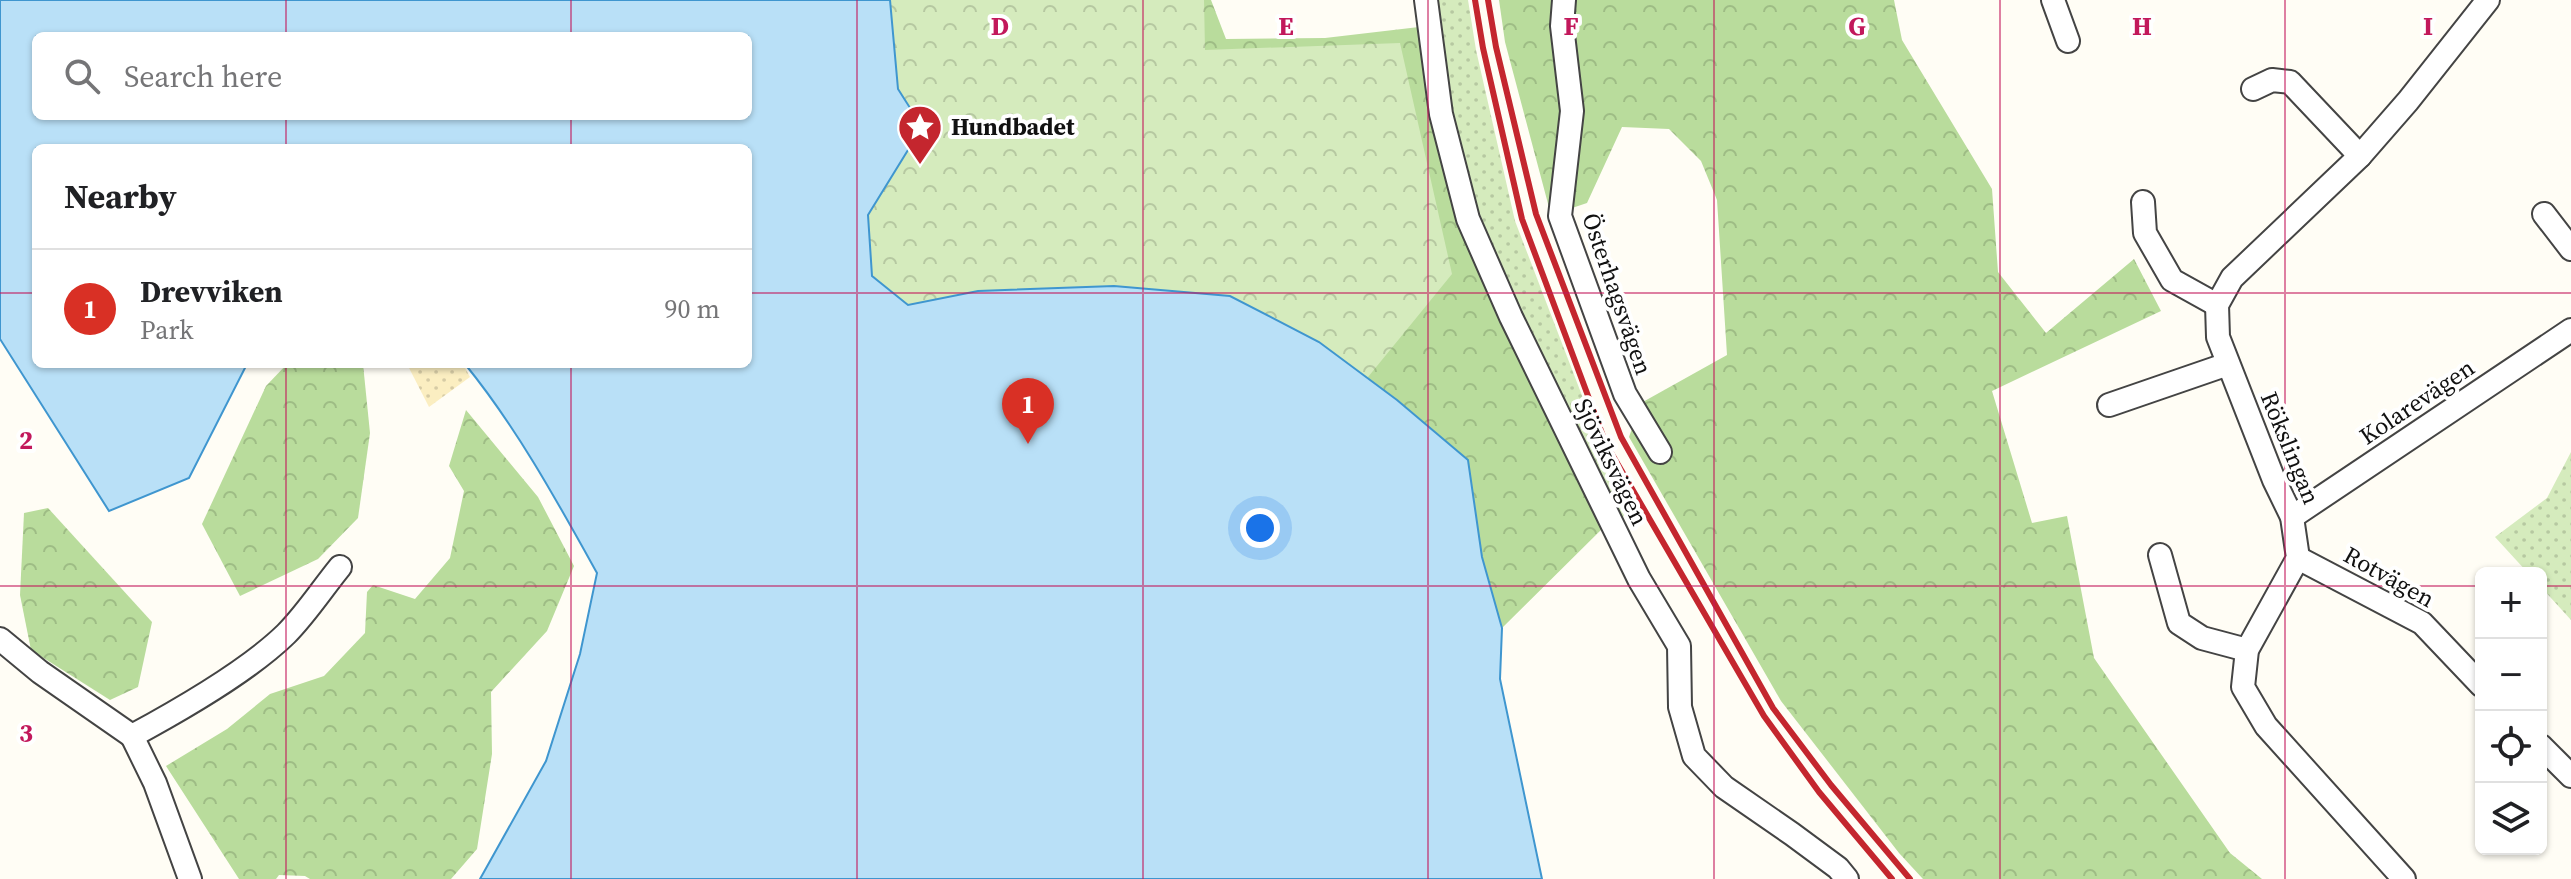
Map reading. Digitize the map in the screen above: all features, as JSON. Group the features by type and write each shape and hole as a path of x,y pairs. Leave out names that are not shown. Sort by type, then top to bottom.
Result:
{"street":[{"name":"Sjöviksvägen","path":"1426,0 1441,114 1468,219 1511,317 1639,579 1679,646 1680,707 1694,756 1724,787 1838,868 1847,879"},
{"name":"Österhagsvägen","path":"1564,0 1562,26 1572,111 1560,216 1625,394 1660,452"},
{"path":"2053,0 2068,41"},
{"path":"2143,202 2145,233 2172,280 2217,305 2232,278 2360,156 2488,0"},
{"path":"2253,89 2272,80 2290,82 2360,156"},
{"path":"2544,214 2571,249"},
{"name":"Rökslingan","path":"2217,305 2218,337 2292,517 2298,558"},
{"name":"Kolarevägen","path":"2292,517 2571,330"},
{"path":"2109,405 2228,364"},
{"path":"2160,555 2179,623 2202,638 2247,650"},
{"path":"2298,558 2247,650 2243,687 2266,726 2404,879"},
{"name":"Rotvägen","path":"2298,558 2422,623 2474,679"},
{"path":"132,736 178,711 286,634 340,567"},
{"path":"0,639 40,672 132,736 155,783 190,879"},
{"path":"2547,752 2571,776"}],"green space":[{"path":"448,0 1204,0 1205,50 1400,43 1452,274 959,879 750,368 752,144 748,144 748,120 752,120 752,32 715,32"},
{"path":"890,0 1211,0 1226,39 1325,38 1419,27 1434,118 1606,525 1502,628 1482,557"},
{"path":"1433,0 1468,0 1476,50 1515,221 1601,445 1635,511 1616,520 1474,220 1447,113"},
{"path":"1499,0 1894,0 1902,40 1992,189 1998,272 2046,333 2134,259 2161,311 1992,391 2032,523 2067,516 2094,658 2230,853 2262,879 1923,879 1899,853 1781,701 1629,437 1641,403 1727,355 1717,200 1701,161 1669,129 1622,127 1587,203 1551,215 1505,42"},
{"path":"283,368 363,368 370,433 358,518 318,559 240,596 202,524 266,386"},
{"path":"466,410 538,497 574,566 547,631 491,692 492,754 477,849 451,879 310,879 279,875 276,879 239,879 166,766 227,729 270,694 324,676 365,633 367,592 373,585 415,599 450,558 464,491 449,466"},
{"path":"2571,452 2571,620 2547,594 2547,567 2522,567 2495,537 2547,498"},
{"path":"48,508 152,622 138,687 110,700 31,650 20,595 24,513"}],"sand":[{"path":"409,368 465,368 470,377 429,407"}],"water":[{"path":"0,0 890,0 898,89 912,111 916,137 868,215 872,276 908,305 978,291 1114,286 1230,296 1319,342 1397,400 1468,460 1482,557 1502,628 1500,679 1542,879 480,879 546,761 580,654 597,573 519,439 468,368 752,368 752,144 32,144 32,368 245,368 189,478 109,511 0,339"}],"railway":[{"path":"1475,0 1522,219 1606,444 1764,716 1819,792 1892,879"},
{"path":"1488,0 1496,47 1536,214 1621,437 1773,708 1831,785 1910,879"}],"place":[{"name":"Hundbadet","path":"920,166"},
{"name":"Drevviken","path":"1028,444"}]}
